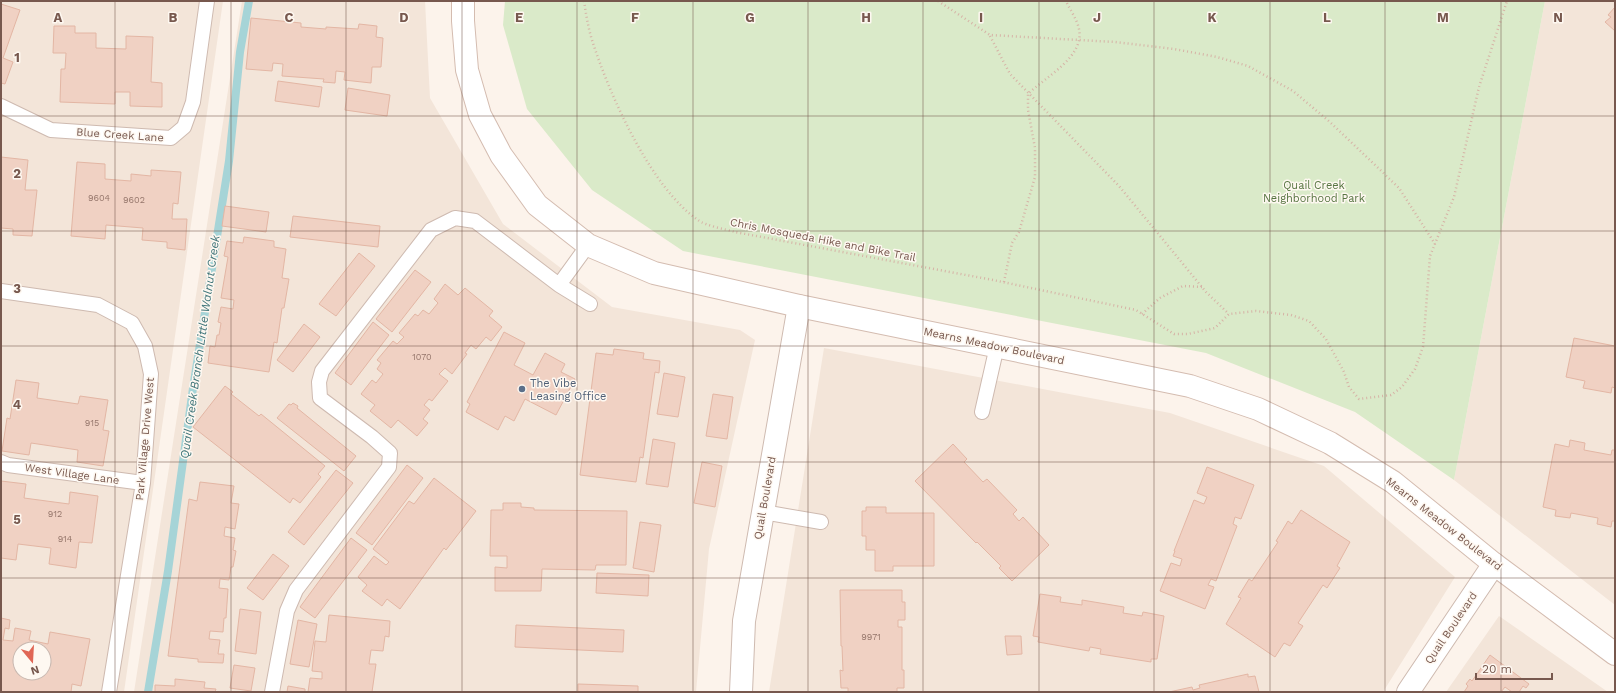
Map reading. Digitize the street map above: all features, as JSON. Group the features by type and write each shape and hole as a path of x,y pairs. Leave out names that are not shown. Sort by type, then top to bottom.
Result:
{"street":[{"name":"Mearns Meadow Boulevard","path":"463,1 467,70 480,115 501,155 537,205 588,245 654,273 799,306 1190,386 1258,409 1330,443 1393,482 1494,564 1615,654"},
{"name":"Quail Boulevard","path":"741,692 744,621 799,306"},
{"name":"Quail Boulevard","path":"1408,692 1494,564"}],"lane":[{"name":"Blue Creek Lane","path":"1,106 51,130 170,138 184,127 193,102 207,1"},
{"path":"272,692 288,611 296,590 389,467 390,453 372,437 320,398 319,382 322,371 431,230 455,218 476,221 559,285 590,304"},
{"path":"559,285 588,245"},
{"name":"Park Village Drive West","path":"1,291 98,305 132,323 145,346 151,374 143,483 108,692"},
{"path":"982,412 997,346"},
{"name":"West Village Lane","path":"1,462 8,465 143,483"},
{"path":"763,512 821,522"}],"path":[{"name":"Chris Mosqueda Hike and Bike Trail","path":"584,1 591,39 610,88 635,138 657,178 681,205 699,221 735,232 1004,282 1136,310 1174,334 1188,334 1215,328 1229,314"},
{"path":"938,1 990,35 1115,42 1174,49 1248,66 1293,91 1330,122 1399,188 1435,244"},
{"path":"1004,282 1012,243 1019,232 1035,176 1035,148 1028,110 1028,94 1038,84 1061,67 1073,54 1080,41 1079,29 1066,1"},
{"path":"990,35 1010,74 1119,186 1202,287 1229,314 1256,311 1291,315 1309,321 1326,339 1344,372 1349,388 1359,399 1391,395 1402,388 1416,369 1423,347 1430,276 1430,256 1454,197 1479,87 1507,1"},
{"path":"1142,314 1160,298 1183,286 1202,287"}],"shaded area":[{"path":"1,1 223,1 124,692 1,692"},
{"path":"242,1 425,1 430,98 503,224 612,307 740,330 755,340 709,549 696,692 134,692"},
{"path":"1545,1 1615,1 1615,605 1454,480"},
{"path":"824,348 1170,413 1324,466 1455,577 1383,692 769,692"},
{"path":"1499,616 1608,692 1446,692"}],"green space":[{"name":"Quail Creek Neighborhood Park","path":"505,1 1545,1 1454,480 1355,412 1206,353 683,251 592,190 527,109 503,25"}],"building":[{"path":"1,4 20,10 3,58 13,62 5,84 1,83"},
{"path":"1615,7 1615,31 1605,22 1611,17 1608,15"},
{"path":"251,18 301,23 301,27 326,29 326,27 358,29 359,24 377,26 376,37 383,38 381,67 372,67 371,83 344,80 345,72 336,71 335,83 323,82 324,79 282,76 283,64 273,63 272,71 246,69"},
{"path":"54,26 75,26 75,33 96,33 96,48 126,49 126,36 153,37 151,82 162,83 162,107 130,106 130,92 115,92 115,104 60,102 61,69 65,69 66,53 53,53"},
{"path":"278,81 322,87 319,107 275,101"},
{"path":"348,88 390,95 387,116 345,110"},
{"path":"1,157 28,160 25,190 37,190 32,236 13,235 13,229 1,228"},
{"path":"77,162 105,164 105,179 131,181 131,174 151,176 151,170 181,172 178,204 173,203 172,219 187,219 185,250 167,248 167,242 142,240 143,228 106,225 105,239 71,236"},
{"path":"225,206 269,212 266,232 222,226"},
{"path":"293,216 380,226 378,247 290,237"},
{"path":"244,237 274,241 274,247 286,249 282,278 289,279 284,308 282,308 277,343 274,342 269,372 208,363 210,346 215,347 217,335 219,335 221,323 218,322 221,307 233,309 234,300 221,298 228,257 224,256 227,241 243,243"},
{"path":"359,253 375,266 336,316 319,304"},
{"path":"415,270 431,282 392,332 376,319"},
{"path":"445,284 458,295 465,288 493,311 489,316 502,327 491,341 486,337 476,349 471,345 465,353 467,354 452,374 445,368 439,374 448,381 432,401 429,399 424,405 430,410 423,419 428,423 417,436 398,420 391,428 370,411 375,405 361,394 372,380 376,383 383,374 377,369 381,363 377,360 393,341 397,344 404,337 399,333 415,314 418,316 423,310 429,314 438,303 434,299"},
{"path":"373,322 389,335 351,385 335,373"},
{"path":"304,324 320,337 293,372 277,360"},
{"name":"The Vibe Leasing Office","path":"504,332 525,343 514,365 533,375 545,353 565,364 561,372 575,379 556,415 525,399 514,421 505,416 498,430 466,412 470,404 467,402"},
{"path":"1574,338 1615,346 1615,388 1612,387 1611,393 1583,388 1585,381 1566,377"},
{"path":"614,349 644,353 643,359 660,361 659,373 655,372 643,458 640,457 636,482 580,475 596,353 613,355"},
{"path":"664,373 685,377 678,417 657,414"},
{"path":"16,380 39,383 37,398 78,404 80,396 108,400 103,430 109,431 103,466 77,462 78,450 31,443 29,455 2,451 7,418 10,419"},
{"path":"225,386 233,392 231,394 259,416 261,414 325,466 318,474 321,477 300,503 293,498 290,503 193,427"},
{"path":"713,394 733,397 727,439 706,436"},
{"path":"293,403 298,406 297,408 356,456 344,471 277,418 289,404 291,405"},
{"path":"653,439 675,443 668,487 646,484"},
{"path":"1570,440 1585,443 1584,450 1611,455 1612,450 1615,450 1615,521 1612,521 1611,527 1597,524 1598,518 1571,513 1570,518 1555,516 1556,510 1543,507 1555,444 1569,447"},
{"path":"953,444 967,459 964,462 983,482 987,479 1017,510 1013,514 1019,521 1023,517 1049,545 1012,581 999,568 1001,566 977,542 976,543 915,481"},
{"path":"702,462 722,466 715,507 694,503"},
{"path":"407,465 423,478 372,545 356,533"},
{"path":"1207,467 1254,485 1241,519 1235,517 1233,524 1237,526 1216,581 1211,579 1208,585 1214,587 1205,609 1160,591 1171,563 1180,566 1182,559 1173,556 1174,551 1194,500 1204,504 1207,497 1197,493"},
{"path":"336,470 353,483 304,545 288,532"},
{"path":"434,478 476,511 446,550 444,548 400,609 387,599 382,606 362,591 367,585 358,577 374,556 386,565 389,562 373,549 409,501 414,504"},
{"path":"1,481 26,484 24,498 69,504 70,492 98,496 92,543 79,542 76,568 49,564 51,548 18,544 16,560 1,558"},
{"path":"200,482 234,486 231,503 239,504 235,529 225,527 224,536 235,538 233,550 236,551 229,580 220,579 219,588 228,589 226,618 224,618 223,632 210,631 209,639 220,640 218,654 224,654 223,663 198,662 198,659 168,656 189,499 197,501"},
{"path":"503,503 521,503 521,507 534,508 534,510 627,511 626,565 596,565 595,570 542,569 541,591 495,591 495,567 507,568 507,556 490,556 491,510 503,510"},
{"path":"866,507 886,507 886,513 934,513 934,566 893,566 893,571 875,571 875,550 866,550 866,536 862,536 862,511 866,511"},
{"path":"1301,510 1350,542 1337,566 1340,568 1327,588 1323,585 1298,623 1303,626 1290,646 1284,643 1275,657 1226,624 1241,598 1238,597 1249,579 1252,581 1278,542 1276,541 1288,521 1292,524"},
{"path":"640,522 661,525 654,572 633,568"},
{"path":"351,538 367,550 315,618 300,607"},
{"path":"273,554 289,566 263,600 247,588"},
{"path":"597,573 649,575 648,596 596,593"},
{"path":"840,590 902,590 902,602 905,602 905,620 898,620 898,627 902,627 902,670 904,670 904,688 897,688 897,692 848,692 848,688 841,688 840,670 843,671"},
{"path":"1040,594 1061,597 1060,602 1082,605 1082,600 1124,607 1123,613 1142,616 1143,612 1164,616 1157,659 1151,659 1151,662 1100,654 1101,649 1090,647 1089,651 1038,642 1039,637 1033,636"},
{"path":"240,609 261,612 256,654 235,651"},
{"path":"329,615 390,621 389,637 385,636 383,651 371,650 369,664 376,664 372,692 308,692 310,678 322,679 322,672 312,671 315,641 326,642"},
{"path":"1,618 10,620 9,629 5,628 3,640 13,641 12,681 52,681 52,641 48,641 50,632 90,639 81,686 72,684 71,692 1,692"},
{"path":"298,620 317,624 309,667 290,664"},
{"path":"516,625 624,630 623,652 515,647"},
{"path":"15,628 31,631 29,640 34,641 13,641"},
{"path":"1005,636 1021,636 1022,654 1007,655"},
{"path":"1490,655 1529,684 1526,688 1523,686 1519,692 1512,692 1505,687 1501,692 1464,692 1468,686 1466,684 1470,679 1472,681"},
{"path":"234,665 255,668 251,691 230,688"},
{"path":"1248,674 1248,677 1255,676 1259,692 1169,692 1192,687 1193,690 1200,688 1199,685"},
{"path":"175,679 205,682 204,688 216,689 215,692 155,692 155,685 175,686"},
{"path":"578,684 638,686 638,692 578,692"},
{"path":"288,686 305,689 305,692 287,692"}],"waterway":[{"name":"Quail Creek Branch Little Walnut Creek","path":"148,692 168,571 193,388 229,161 240,52 249,1"}],"place":[{"name":"The Vibe Leasing Office","path":"522,389"}]}
